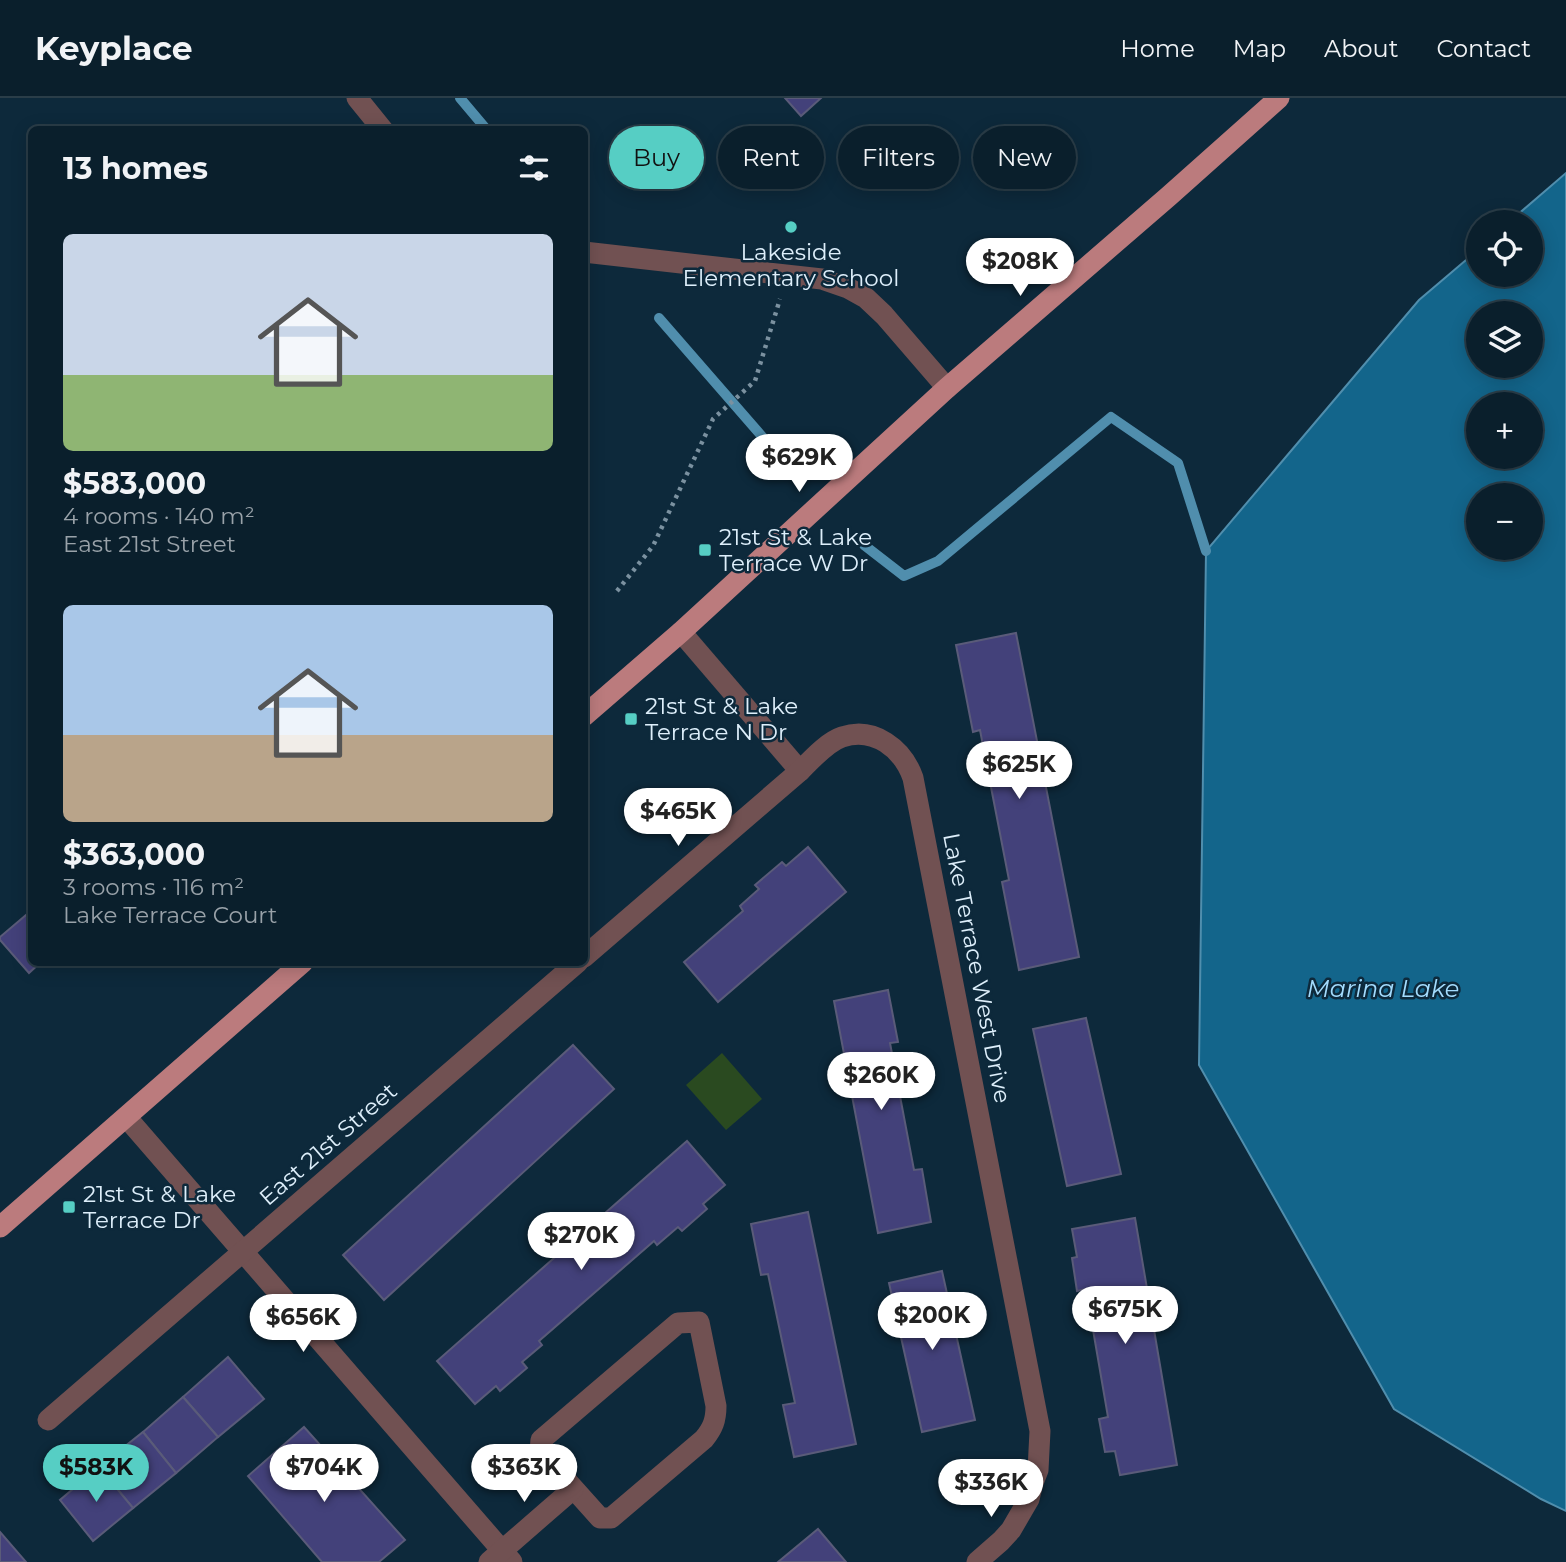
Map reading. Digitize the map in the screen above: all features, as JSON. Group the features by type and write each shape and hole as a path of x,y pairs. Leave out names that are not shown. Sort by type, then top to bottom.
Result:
{"main road":[{"path":"588,713 681,632 947,388 1279,98"},
{"path":"0,1227 298,966"}],"street":[{"path":"357,98 380,126"},
{"path":"588,252 822,279 848,288 866,298 884,315 947,388"},
{"path":"588,954 800,771 681,632"},
{"name":"Lake Terrace West Drive","path":"800,771 824,747 839,738 857,734 883,740 897,750 914,778 1038,1422 1040,1446 1038,1470 1029,1499 1001,1541 977,1562"},
{"name":"East 21st Street","path":"48,1420 573,966"},
{"path":"127,1118 501,1558 573,1489"},
{"path":"699,1322 716,1406 716,1419 712,1429 611,1518 600,1518 573,1489 540,1451 541,1440 678,1323 699,1322"}],"path":[{"path":"617,591 653,546 713,419 755,381 789,275"}],"green space":[{"path":"722,1053 762,1099 726,1130 686,1085"}],"water":[{"name":"Marina Lake","path":"1566,173 1566,1511 1541,1499 1394,1409 1199,1065 1206,551 1419,300 1466,260 1466,287 1543,287 1543,210 1523,210"}],"building":[{"path":"785,98 821,98 801,116"},
{"path":"1016,633 1079,957 1019,970 1002,882 1009,880 980,730 973,732 956,645"},
{"path":"808,847 846,892 718,1002 684,962 743,911 740,906 759,889 755,885 782,862 786,866"},
{"path":"28,913 28,966 37,966 29,973 0,937"},
{"path":"888,990 898,1042 890,1043 914,1170 922,1169 931,1222 878,1233 834,1001"},
{"path":"1086,1018 1121,1174 1067,1186 1033,1029"},
{"path":"573,1045 614,1089 384,1300 343,1255"},
{"path":"687,1141 725,1185 703,1204 707,1209 682,1231 678,1227 657,1245 654,1241 539,1341 542,1345 522,1362 527,1368 500,1391 496,1386 475,1404 437,1361"},
{"path":"808,1212 856,1444 794,1457 783,1405 795,1403 768,1274 761,1275 751,1224"},
{"path":"1135,1218 1177,1465 1120,1475 1115,1451 1105,1452 1099,1419 1108,1417 1086,1289 1077,1291 1072,1258 1077,1257 1072,1229"},
{"path":"942,1271 975,1420 922,1432 889,1283"},
{"path":"228,1357 264,1399 218,1437 183,1397"},
{"path":"183,1397 218,1437 176,1473 143,1432"},
{"path":"304,1427 405,1540 379,1562 322,1562 248,1476"},
{"path":"143,1432 176,1473 133,1508 99,1467"},
{"path":"99,1467 133,1508 93,1541 60,1500"},
{"path":"818,1529 846,1562 778,1562"},
{"path":"0,1532 26,1562 0,1562"}],"waterway":[{"path":"460,98 484,126"},
{"path":"659,318 794,473"},
{"path":"864,545 904,576 938,561 1111,417 1178,463 1206,551"}],"place":[{"name":"Lakeside Elementary School","path":"791,227"},
{"name":"21st St & Lake Terrace W Dr","path":"705,550"},
{"name":"21st St & Lake Terrace N Dr","path":"631,719"},
{"name":"21st St & Lake Terrace Dr","path":"69,1207"}]}
